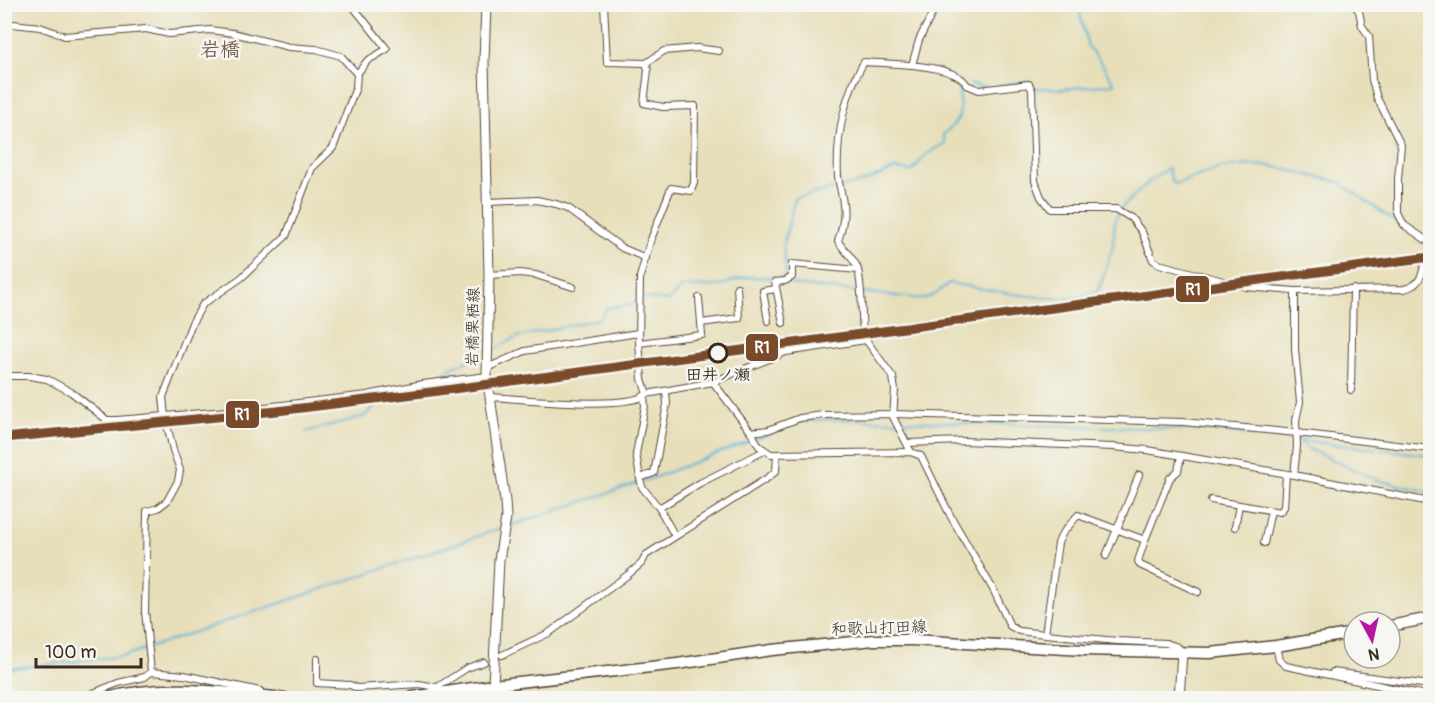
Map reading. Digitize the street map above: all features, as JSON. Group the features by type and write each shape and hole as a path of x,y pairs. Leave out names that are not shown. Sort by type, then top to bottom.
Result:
{"main road":[{"name":"岩橋栗栖線","path":"486,4 484,61 489,275 487,372 505,501 499,560 493,685"},
{"path":"1402,624 1431,618"},
{"name":"和歌山打田線","path":"406,699 436,691 677,664 772,650 874,640 912,640 1182,657 1276,646 1342,635"},
{"path":"1179,699 1182,657"},
{"path":"107,699 162,690 196,690 285,699"}],"street":[{"path":"151,672 145,610 147,511 158,508 167,501 178,482 180,470 165,416 163,397 192,323 203,304 241,278 286,236 312,168 333,148 356,87 357,74 367,61 387,49 351,4"},
{"path":"604,4 607,62 646,63 664,51 697,48 718,51"},
{"path":"912,65 919,40 938,4"},
{"path":"1353,4 1359,11 1362,26 1368,33 1372,80 1377,98 1401,145 1398,213 1404,225 1426,240"},
{"path":"4,23 40,27 65,36 146,29 169,34 210,30 233,33 289,47 316,49 341,56 357,74"},
{"path":"911,452 893,415 894,376 866,340 858,270 852,257 838,241 844,207 838,177 842,120 856,76 864,62 912,65 950,74 964,79 967,86 979,90 1029,84 1032,90 1035,181 1041,198 1050,209 1116,208 1131,218 1142,232 1153,260 1159,264 1237,285 1295,291 1404,290 1414,287 1420,279 1424,263 1431,263"},
{"path":"646,63 648,70 644,103 663,107 695,106 694,183 691,191 671,189 650,242 640,277 638,333 642,379 646,395 636,454 642,487 675,536"},
{"path":"488,202 537,200 556,204 567,208 621,248 646,258"},
{"path":"783,323 775,282 785,281 792,277 792,264 858,270"},
{"path":"489,275 520,273 536,275 573,287"},
{"path":"701,323 740,318 737,287"},
{"path":"768,321 763,291 776,289"},
{"path":"1351,390 1353,289"},
{"path":"1294,475 1296,420 1300,402 1295,349 1295,291"},
{"path":"639,343 702,335 699,298"},
{"path":"4,376 46,379 71,392 108,420 117,420 239,410 356,396 487,372 525,351 638,333"},
{"path":"489,397 622,402 713,382 786,352 866,340"},
{"path":"713,382 762,448 777,454 911,452 921,456 950,514 994,591 1010,626 1019,631 1045,634 1166,643 1178,647 1182,657"},
{"path":"640,478 654,472 668,404 666,391"},
{"path":"752,433 768,430 800,418 823,415 893,415 1183,422 1431,449"},
{"path":"907,443 963,441 1113,447 1294,475 1431,502"},
{"path":"658,508 762,448"},
{"path":"502,655 549,633 629,574 642,563 646,555 769,477 776,471 777,454"},
{"path":"1181,456 1178,471 1170,478 1144,540 1138,561 1140,565 1198,592"},
{"path":"1211,500 1280,512 1284,507 1286,474"},
{"path":"1106,556 1140,475"},
{"path":"1235,528 1239,505"},
{"path":"1264,543 1271,511"},
{"path":"1045,634 1058,543 1077,515 1144,540"},
{"path":"1276,646 1279,660 1286,666 1431,696"},
{"path":"317,659 317,683 350,685 357,688 419,684 436,691 467,668 484,662"},
{"path":"81,699 118,683 145,677 151,672 204,679 268,693 269,697"},
{"path":"1321,673 1342,672 1431,685"}],"waterway":[{"path":"1034,88 1062,89 1115,84 1088,47 1078,4"},
{"path":"1000,85 1030,81 1031,83"},
{"path":"640,297 668,301 682,287 718,286 746,277 784,278 786,276 783,246 795,198 864,182 895,169 913,171 925,155 945,143 943,134 959,116 959,82 962,82"},
{"path":"970,84 985,87"},
{"path":"790,281 793,285 924,299 934,295 949,283 1049,298 1087,295 1099,289 1113,246 1115,219 1124,205 1168,168 1172,182 1175,184 1221,168 1251,165 1271,166 1339,182 1420,239"},
{"path":"492,351 517,337 599,319 607,308 636,304 637,300"},
{"path":"431,380 449,369 482,355"},
{"path":"306,432 365,416 379,401 380,394"},
{"path":"507,527 653,478 800,422 828,419 1210,430 1430,455"},
{"path":"1300,442 1309,449 1377,480 1430,492"},
{"path":"4,669 124,656 502,528"}],"transit line":[{"name":"R1","path":"4,438 277,411 431,392 1430,257"}],"place":[{"name":"田井ノ瀬","path":"718,353"}],"district":[{"name":"岩橋","path":"220,49"}]}
